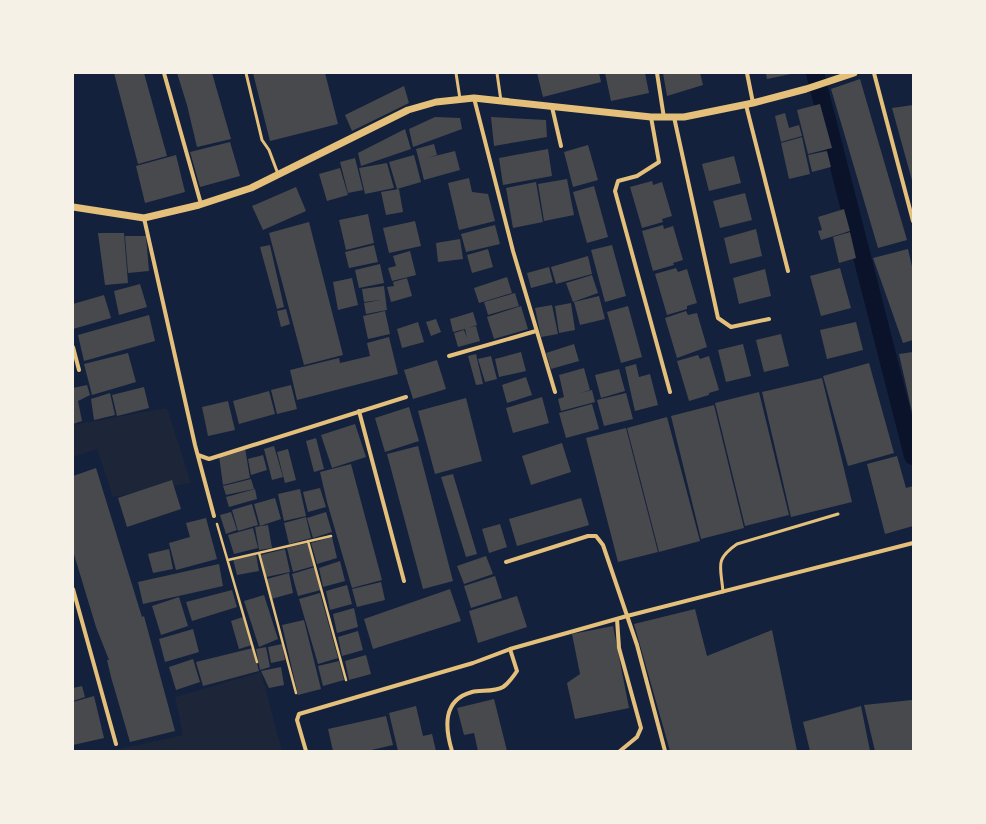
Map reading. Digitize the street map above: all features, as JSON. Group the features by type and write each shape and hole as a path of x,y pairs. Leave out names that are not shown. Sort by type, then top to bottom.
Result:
{"street":[{"path":"164,73 201,204"},
{"path":"657,73 664,118"},
{"path":"747,73 750,104 788,271"},
{"path":"73,207 144,218 201,204 251,188 408,110 436,102 474,98 651,117 684,117 750,104 806,89 854,73"},
{"path":"874,73 913,221"},
{"path":"474,98 536,331 556,392"},
{"path":"552,107 561,146"},
{"path":"651,117 658,162 637,176 618,181 615,191 670,392"},
{"path":"674,117 718,318 731,327 769,319"},
{"path":"144,218 168,329 214,516"},
{"path":"449,356 536,331"},
{"path":"73,347 79,370"},
{"path":"198,455 209,459 406,397"},
{"path":"359,411 404,581"},
{"path":"506,562 588,536 596,536 603,545 637,645 665,751"},
{"path":"306,751 297,720 299,714 466,665 510,649 627,616 913,543"},
{"path":"73,589 116,744"},
{"path":"617,620 619,648 641,728 638,736 620,751"},
{"path":"452,751 448,737 447,716 456,700 471,692 502,688 512,680 517,671 510,649"}],"lane":[{"path":"246,73 262,140 269,150 279,175"},
{"path":"456,73 460,99"},
{"path":"497,73 501,101"},
{"path":"723,592 720,560 725,552 737,544 838,514"}],"path":[{"path":"214,516 257,662"},
{"path":"228,560 331,536"},
{"path":"308,541 346,680"},
{"path":"259,553 296,693"}],"shaded area":[{"path":"167,408 191,483 113,497 97,449 73,457 73,425"},
{"path":"261,672 282,751 110,751 183,735 175,697"}],"building":[{"path":"114,73 144,73 167,156 138,164"},
{"path":"177,73 212,73 231,139 197,147 187,105"},
{"path":"253,73 325,73 338,124 270,141"},
{"path":"537,73 599,73 601,82 543,97"},
{"path":"605,73 645,73 649,93 611,101"},
{"path":"663,73 700,73 703,85 667,96"},
{"path":"766,73 791,73 791,74 767,79"},
{"path":"860,79 907,240 878,248 831,89"},
{"path":"404,86 409,103 352,131 345,115"},
{"path":"820,104 832,148 808,154 797,110"},
{"path":"913,105 913,184 892,108"},
{"path":"785,113 789,128 799,125 802,136 781,142 775,116"},
{"path":"435,117 460,118 462,129 413,147 409,129"},
{"path":"491,117 546,120 547,137 494,146"},
{"path":"405,129 411,149 361,166 358,153"},
{"path":"802,137 810,174 789,179 781,143"},
{"path":"230,142 240,176 200,187 190,152"},
{"path":"434,144 437,155 427,158 455,151 460,170 424,180 416,149"},
{"path":"588,145 598,180 573,187 564,152"},
{"path":"548,149 552,176 503,185 499,158"},
{"path":"827,151 831,167 812,172 808,155"},
{"path":"176,155 185,192 145,203 136,166"},
{"path":"414,155 421,182 397,189 389,162"},
{"path":"734,156 741,183 709,191 702,164"},
{"path":"355,158 363,190 348,193 340,162"},
{"path":"387,163 394,188 365,194 359,168"},
{"path":"340,168 348,195 327,201 319,174"},
{"path":"469,178 472,192 488,194 495,221 459,230 448,183"},
{"path":"567,179 574,215 544,221 538,184"},
{"path":"652,181 653,185 662,182 672,216 662,219 663,222 642,228 630,187"},
{"path":"536,182 543,222 513,228 506,188"},
{"path":"594,186 608,237 587,243 573,192"},
{"path":"296,187 306,211 263,230 252,206"},
{"path":"399,189 403,212 386,215 381,192"},
{"path":"745,193 752,220 720,228 713,201"},
{"path":"844,209 850,231 821,240 818,231 822,230 818,217"},
{"path":"368,214 374,243 346,250 339,220"},
{"path":"415,221 421,246 389,253 383,228"},
{"path":"309,222 343,355 304,365 269,233"},
{"path":"495,225 500,244 466,252 461,234"},
{"path":"663,225 664,229 673,226 683,260 673,263 674,265 653,271 642,231"},
{"path":"756,229 762,256 730,264 724,238"},
{"path":"850,232 856,258 839,263 833,237"},
{"path":"98,233 124,233 128,283 105,285"},
{"path":"125,236 146,236 149,271 128,273"},
{"path":"460,239 463,259 438,262 436,243"},
{"path":"270,245 284,307 277,309 260,247"},
{"path":"374,245 378,262 349,268 345,252"},
{"path":"612,245 626,296 605,302 591,250"},
{"path":"488,249 493,267 472,273 467,255"},
{"path":"908,249 913,271 913,340 903,343 873,258"},
{"path":"410,251 416,275 392,281 388,268 396,266 393,256"},
{"path":"588,256 592,274 556,284 551,267"},
{"path":"380,264 384,283 359,288 355,270"},
{"path":"549,267 553,282 531,288 527,273"},
{"path":"676,268 678,272 687,269 697,303 687,306 687,309 667,315 655,274"},
{"path":"840,268 851,308 821,316 810,276"},
{"path":"765,269 771,296 739,304 733,278"},
{"path":"592,275 598,293 573,302 566,283"},
{"path":"507,277 512,293 479,303 474,288"},
{"path":"352,278 358,305 338,310 333,282"},
{"path":"407,278 412,296 391,302 387,287 394,286 393,282"},
{"path":"140,284 147,307 119,315 114,291"},
{"path":"384,286 387,310 366,314 364,303 381,300 364,302 362,289"},
{"path":"515,293 519,306 488,315 484,302"},
{"path":"104,295 111,318 73,329 73,304"},
{"path":"599,296 605,319 580,325 574,302"},
{"path":"571,303 575,330 559,333 555,306"},
{"path":"552,305 558,334 541,337 535,308"},
{"path":"521,306 528,329 494,339 487,317"},
{"path":"628,306 642,357 621,363 607,312"},
{"path":"286,309 290,324 281,327 277,311"},
{"path":"385,311 390,334 368,339 363,316"},
{"path":"686,311 688,315 697,313 707,347 677,358 665,318"},
{"path":"473,312 477,325 468,328 476,326 480,341 458,347 454,333 464,330 467,338 465,329 453,332 450,319"},
{"path":"149,315 155,341 84,361 78,335"},
{"path":"436,319 441,332 431,336 426,322"},
{"path":"418,322 424,342 402,348 397,329"},
{"path":"856,322 863,350 827,359 820,330"},
{"path":"781,334 789,366 764,372 756,340"},
{"path":"389,337 398,374 297,400 290,370 339,358 340,363 370,356 367,343"},
{"path":"574,344 579,361 551,369 546,353"},
{"path":"743,344 751,376 726,382 718,350"},
{"path":"521,352 526,371 499,377 495,359"},
{"path":"913,352 913,412 912,412 899,354"},
{"path":"128,353 136,382 92,395 84,364"},
{"path":"476,354 483,384 476,385 468,356"},
{"path":"698,355 700,359 709,356 719,390 709,393 709,395 689,401 677,361"},
{"path":"491,356 497,379 485,382 478,359"},
{"path":"437,360 446,389 413,399 404,370"},
{"path":"869,363 894,453 848,466 823,376"},
{"path":"636,364 639,377 650,374 658,405 635,411 625,367"},
{"path":"584,368 590,390 580,393 592,390 595,402 561,411 558,399 564,397 559,375"},
{"path":"619,369 625,391 601,398 595,375"},
{"path":"526,377 532,395 507,403 502,385"},
{"path":"822,378 852,502 791,517 762,392"},
{"path":"87,385 90,395 78,401 82,421 73,424 73,388"},
{"path":"291,385 297,409 277,414 271,390"},
{"path":"144,387 149,408 117,416 112,395"},
{"path":"269,391 275,414 239,424 233,401"},
{"path":"759,392 789,515 745,526 715,403"},
{"path":"110,393 115,415 94,420 91,399"},
{"path":"626,393 633,419 604,426 597,400"},
{"path":"542,397 549,423 513,433 506,408"},
{"path":"466,398 482,461 435,474 418,411"},
{"path":"228,401 235,430 208,436 202,407"},
{"path":"592,404 599,429 566,438 559,413"},
{"path":"714,405 744,528 701,539 671,416"},
{"path":"409,407 419,441 385,452 375,418"},
{"path":"667,417 700,541 659,552 627,428"},
{"path":"355,424 366,457 332,468 321,435"},
{"path":"626,428 658,552 618,562 586,438"},
{"path":"316,438 324,469 314,472 306,441"},
{"path":"562,443 571,472 531,485 522,456"},
{"path":"274,446 283,477 272,480 264,449"},
{"path":"418,446 453,581 423,589 387,454"},
{"path":"245,448 250,478 223,485 219,456"},
{"path":"288,449 296,480 285,483 277,452"},
{"path":"263,455 267,470 251,475 248,459"},
{"path":"897,456 906,488 913,486 913,526 885,534 867,464"},
{"path":"351,464 382,580 352,588 327,502 320,472"},
{"path":"96,468 142,617 144,616 175,731 130,742 111,677 107,660 109,660 96,627 73,551 73,476"},
{"path":"453,474 477,554 466,557 441,477"},
{"path":"251,479 254,489 226,495 223,486"},
{"path":"172,480 181,509 127,527 118,498"},
{"path":"320,488 326,507 308,512 303,492"},
{"path":"255,489 257,499 229,507 226,497"},
{"path":"300,489 306,516 284,521 278,494"},
{"path":"275,498 281,519 260,526 254,504"},
{"path":"581,498 589,525 517,546 509,519"},
{"path":"252,504 258,525 238,531 232,510"},
{"path":"231,512 237,530 226,534 220,515"},
{"path":"326,512 332,532 313,538 307,518"},
{"path":"306,517 311,538 289,544 284,523"},
{"path":"206,518 217,559 176,570 169,543 190,537 186,523"},
{"path":"500,524 507,547 489,553 482,529"},
{"path":"268,525 272,548 259,550 255,527"},
{"path":"253,528 258,548 234,554 228,535"},
{"path":"332,537 337,558 317,564 311,543"},
{"path":"308,543 314,566 293,572 287,548"},
{"path":"169,549 173,569 153,573 148,554"},
{"path":"285,549 290,572 266,577 261,555"},
{"path":"256,554 259,571 237,575 233,559"},
{"path":"486,556 493,574 464,584 457,566"},
{"path":"340,561 345,581 323,587 319,568"},
{"path":"219,564 223,586 143,604 138,582"},
{"path":"315,567 321,590 298,596 292,574"},
{"path":"289,573 293,593 271,599 267,579"},
{"path":"495,576 502,598 471,608 464,586"},
{"path":"381,582 385,600 357,607 352,589"},
{"path":"347,585 352,604 330,610 326,591"},
{"path":"450,589 461,621 373,649 364,619"},
{"path":"232,590 237,607 192,621 186,602"},
{"path":"320,593 338,658 318,664 299,599"},
{"path":"264,595 278,639 259,647 244,601"},
{"path":"517,596 527,627 478,643 469,611"},
{"path":"179,597 188,626 161,635 152,606"},
{"path":"354,608 358,627 337,633 333,614"},
{"path":"695,609 707,656 772,630 797,751 670,751 634,624"},
{"path":"243,617 252,645 239,649 231,621"},
{"path":"304,620 321,689 298,695 282,625"},
{"path":"613,626 629,708 575,719 567,683 580,674 572,634"},
{"path":"193,629 199,652 165,662 159,639"},
{"path":"358,631 363,650 342,656 338,637"},
{"path":"282,644 285,660 271,663 268,647"},
{"path":"266,647 270,667 260,670 256,649"},
{"path":"253,648 259,671 203,686 196,662"},
{"path":"366,655 371,674 349,680 345,661"},
{"path":"193,659 200,682 176,690 169,667"},
{"path":"339,661 344,680 323,686 318,666"},
{"path":"281,667 284,685 269,688 261,671"},
{"path":"82,686 85,697 73,701 73,688"},
{"path":"94,696 104,738 73,745 73,702"},
{"path":"494,699 507,751 478,751 474,733 464,735 457,708"},
{"path":"912,700 913,751 875,751 864,705"},
{"path":"416,706 423,736 432,734 436,751 398,751 389,713"},
{"path":"861,706 870,751 810,751 803,722"},
{"path":"386,716 393,745 367,751 333,751 328,729"}],"waterway":[{"path":"815,73 913,456"}]}
